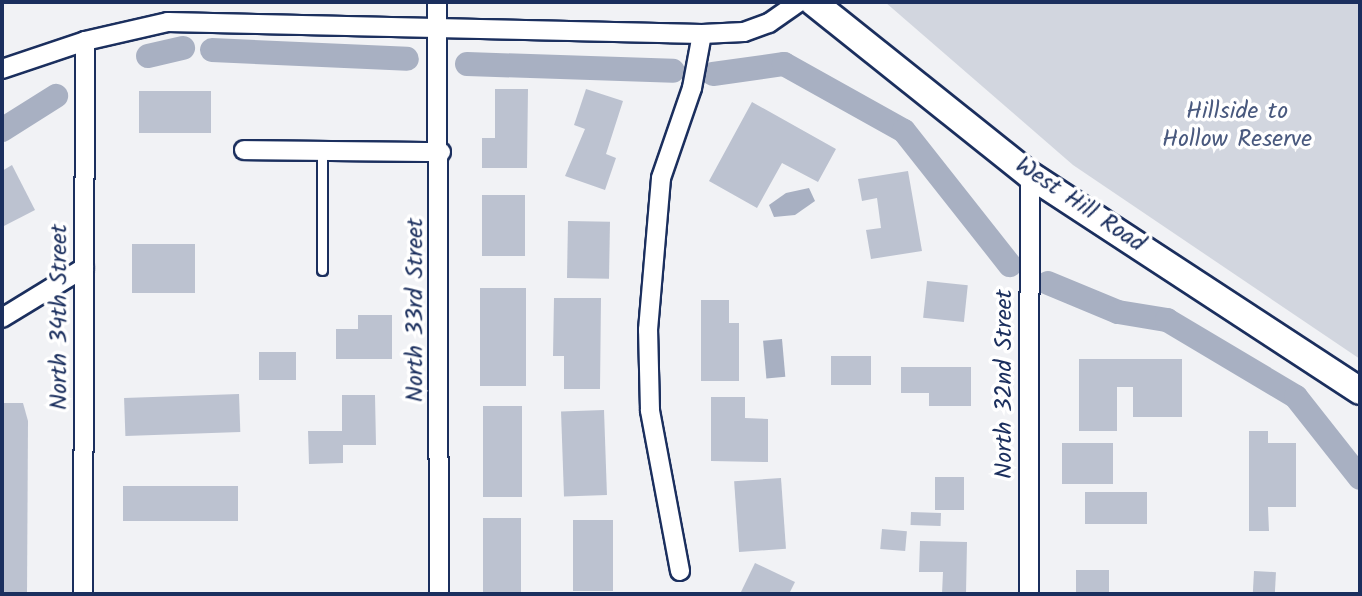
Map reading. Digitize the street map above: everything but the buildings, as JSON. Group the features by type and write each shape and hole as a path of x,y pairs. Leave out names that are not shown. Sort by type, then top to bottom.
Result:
{"street":[{"name":"North 33rd Street","path":"438,2 441,152 439,594"},
{"path":"2,69 85,41 202,20 438,26 495,33 702,34 744,32 769,23 799,2"},
{"name":"West Hill Road","path":"813,2 1030,174 1360,391"},
{"path":"680,571 650,410 648,330 661,178 692,88 702,34"},
{"name":"North 34th Street","path":"83,594 85,41"},
{"path":"244,150 441,152"},
{"name":"North 32nd Street","path":"1029,594 1030,174"},
{"path":"2,318 84,268"}],"lane":[{"path":"322,151 323,270"}],"green space":[{"name":"Hillside to Hollow Reserve","path":"885,2 1360,2 1360,359 1073,165"}],"water":[{"path":"809,188 815,201 795,215 774,217 769,205 786,193"},
{"path":"782,339 785,377 766,379 763,341"}],"waterway":[{"path":"148,56 183,48"},
{"path":"212,50 407,59"},
{"path":"467,64 673,71"},
{"path":"713,74 784,64 904,131 1010,265"},
{"path":"2,130 56,96"},
{"path":"1048,283 1118,312 1167,320 1296,397 1360,478"}]}
